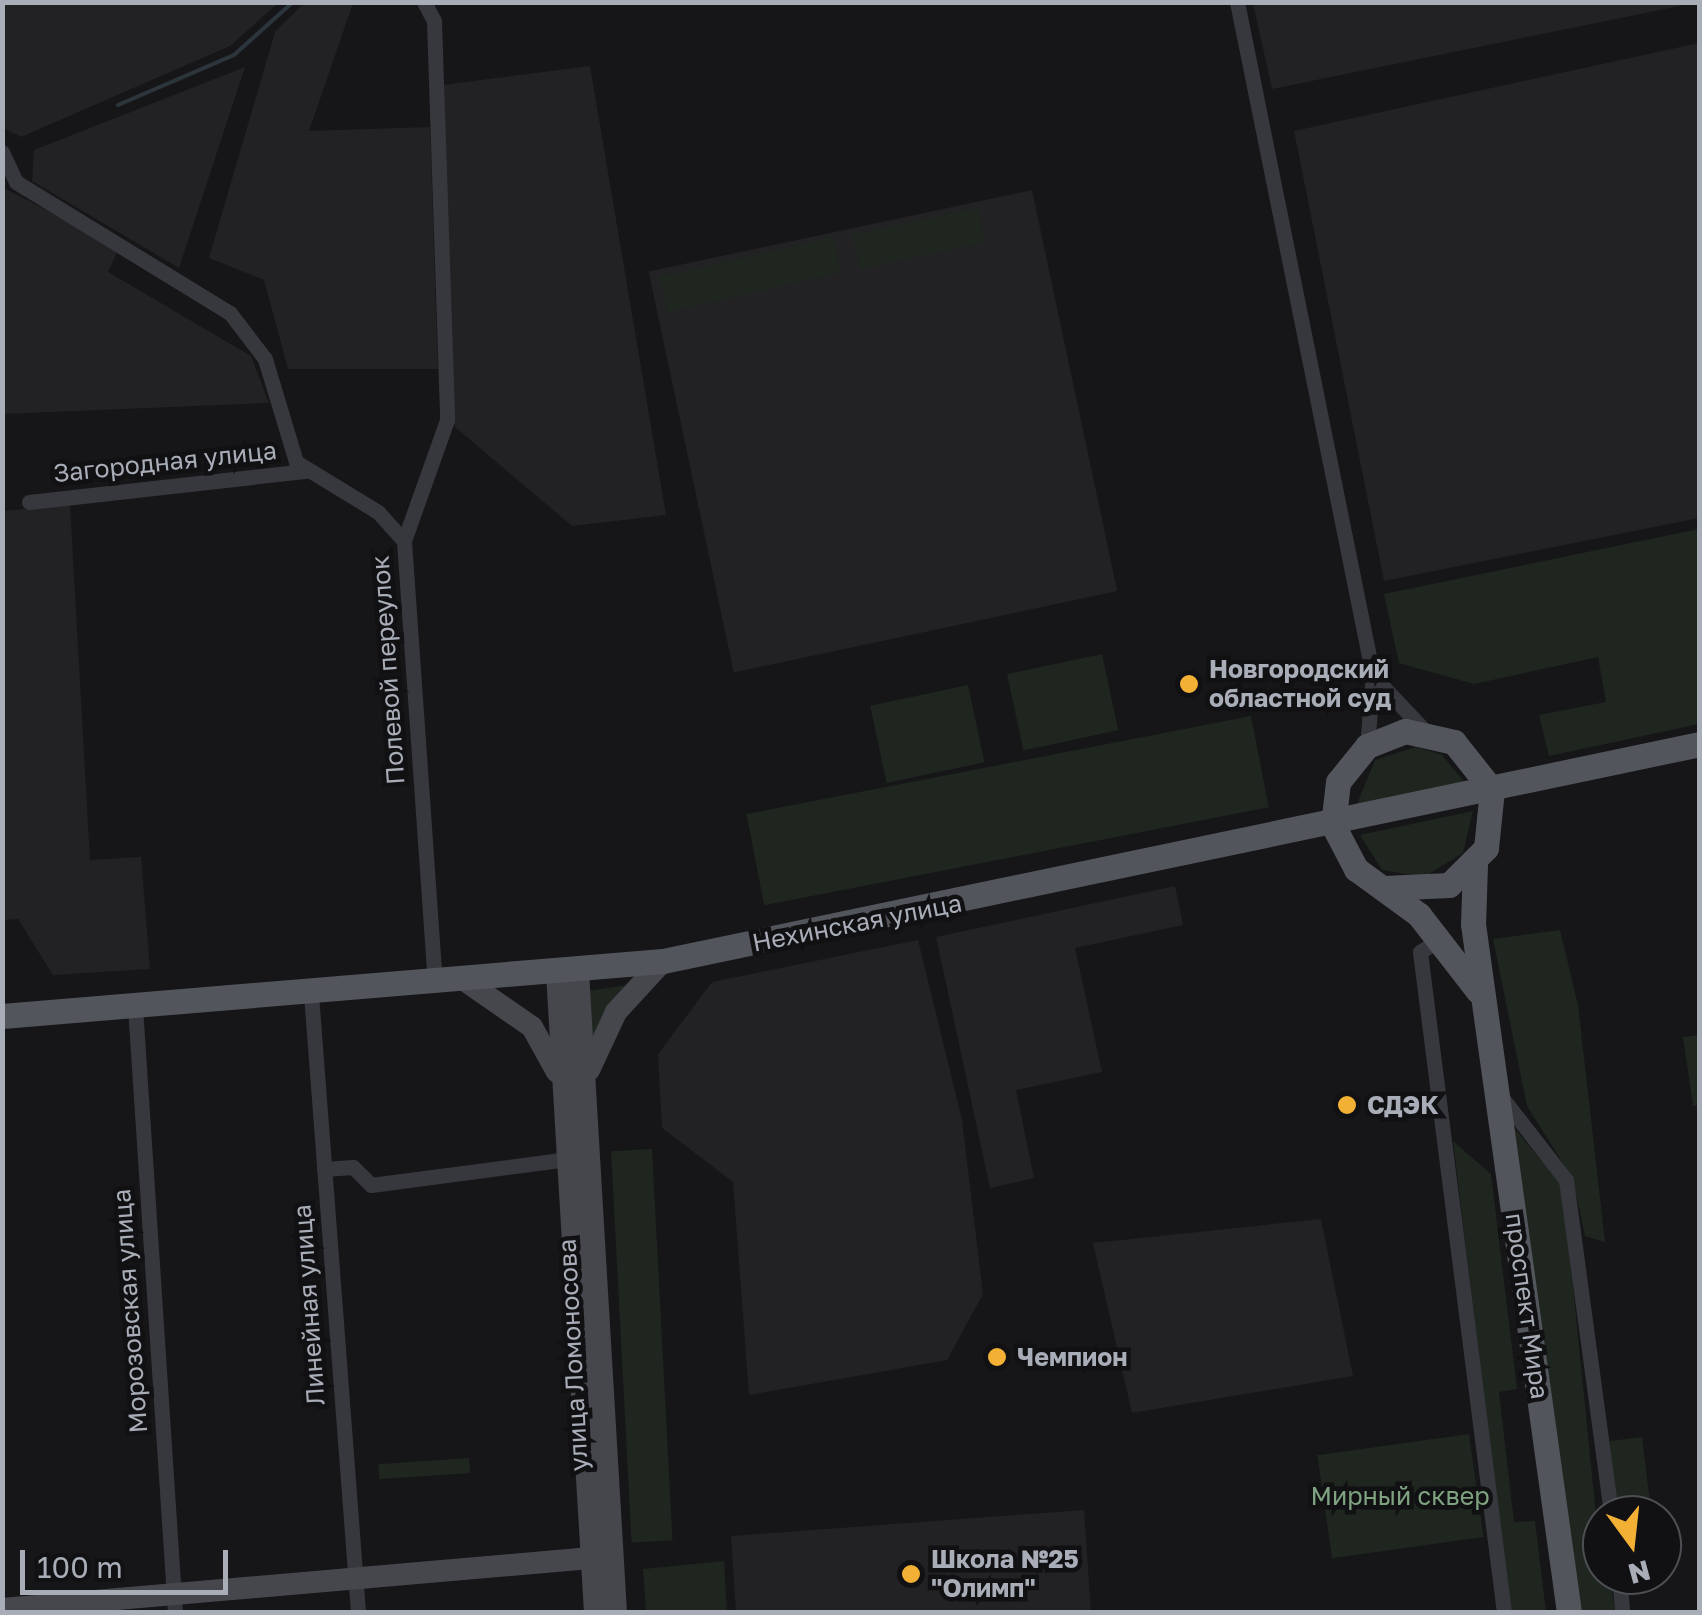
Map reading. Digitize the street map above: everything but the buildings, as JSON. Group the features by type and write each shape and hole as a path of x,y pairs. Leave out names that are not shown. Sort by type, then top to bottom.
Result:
{"main road":[{"path":"1333,825 1338,782 1367,746 1426,732 1467,751 1492,790"},
{"name":"Нехинская улица","path":"2,1016 435,985 663,960 1333,825 1700,744"},
{"name":"проспект Мира","path":"1492,790 1493,830 1476,865 1483,999 1569,1612"},
{"name":"проспект Мира","path":"1333,825 1345,856 1442,938 1483,999"},
{"path":"1384,888 1433,891 1476,865"},
{"name":"улица Ломоносова","path":"616,1612 589,1328 568,1159 575,1097 602,1034 663,960"},
{"name":"улица Ломоносова","path":"567,972 589,1328 595,1612"},
{"name":"улица Ломоносова","path":"467,982 540,1037 575,1097"},
{"path":"2,1609 174,1604 354,1574 592,1558"}],"street":[{"name":"Полевой переулок","path":"424,2 434,21 447,420 404,540 435,985"},
{"path":"1237,2 1373,676 1367,746"},
{"path":"2,152 16,182 230,313 265,358 288,448 306,471 365,502 404,540"},
{"name":"Загородная улица","path":"29,502 306,471"},
{"path":"1373,676 1426,732"},
{"path":"1442,938 1420,952 1504,1612"},
{"name":"Линейная улица","path":"311,994 358,1612"},
{"name":"Морозовская улица","path":"136,1007 174,1604"},
{"path":"1497,1092 1566,1180 1609,1495"},
{"path":"324,1168 353,1166 372,1185 568,1159"}],"shaded area":[{"path":"1253,2 1699,2 1272,89 1253,3"},
{"path":"2,3 278,3 230,46 21,137 3,128"},
{"path":"304,3 353,3 309,131 430,127 438,369 288,369 264,280 209,258 275,32"},
{"path":"1699,43 1699,518 1384,581 1294,131"},
{"path":"590,66 666,515 572,526 455,427 443,85"},
{"path":"245,67 179,268 32,181 34,150"},
{"path":"2,187 119,248 108,272 251,356 269,403 3,414"},
{"path":"1032,190 1117,591 734,673 649,272"},
{"path":"70,505 90,860 141,857 150,969 53,975 18,919 3,920 3,511"},
{"path":"1175,886 1183,925 1075,948 1102,1072 1016,1090 1034,1178 990,1188 936,937"},
{"path":"918,940 962,1120 983,1294 947,1360 749,1395 733,1182 662,1128 658,1054 712,982"},
{"path":"1321,1219 1353,1376 1132,1413 1093,1243"},
{"name":"Школа №25 \"Олимп\"","path":"1084,1510 1091,1612 736,1612 731,1536"}],"green space":[{"path":"978,208 985,242 860,269 853,235"},
{"path":"833,237 841,272 668,312 660,277"},
{"path":"1699,529 1699,724 1549,756 1539,715 1606,702 1598,657 1474,684 1399,663 1384,594"},
{"path":"1102,654 1118,730 1023,750 1007,674"},
{"path":"968,685 984,762 887,783 870,706"},
{"path":"1251,716 1269,807 764,905 746,814"},
{"path":"1416,747 1442,755 1465,783 1356,806 1375,760"},
{"path":"1473,811 1463,853 1424,877 1382,870 1360,835"},
{"path":"1560,930 1578,1005 1605,1242 1585,1236 1573,1179 1527,1106 1493,939"},
{"path":"628,985 591,1040 588,991"},
{"path":"1699,1035 1699,1105 1693,1106 1683,1037"},
{"path":"1511,1124 1563,1187 1594,1495 1582,1495 1582,1595 1613,1595 1615,1612 1580,1612"},
{"path":"1453,1141 1491,1174 1517,1389 1499,1392 1514,1522 1535,1521 1546,1612 1510,1612"},
{"path":"652,1149 673,1540 632,1543 611,1151"},
{"name":"Мирный сквер","path":"1469,1434 1483,1537 1332,1558 1317,1455"},
{"path":"1642,1437 1649,1495 1615,1495 1608,1441"},
{"path":"469,1458 470,1473 379,1479 378,1464"},
{"path":"724,1561 727,1612 646,1612 643,1569"}],"waterway":[{"path":"118,105 234,55 293,2"}],"place":[{"name":"Новгородский областной суд","path":"1189,684"},
{"name":"СДЭК","path":"1347,1105"},
{"name":"Чемпион","path":"997,1357"},
{"name":"Школа №25 \"Олимп\"","path":"911,1574"}]}
